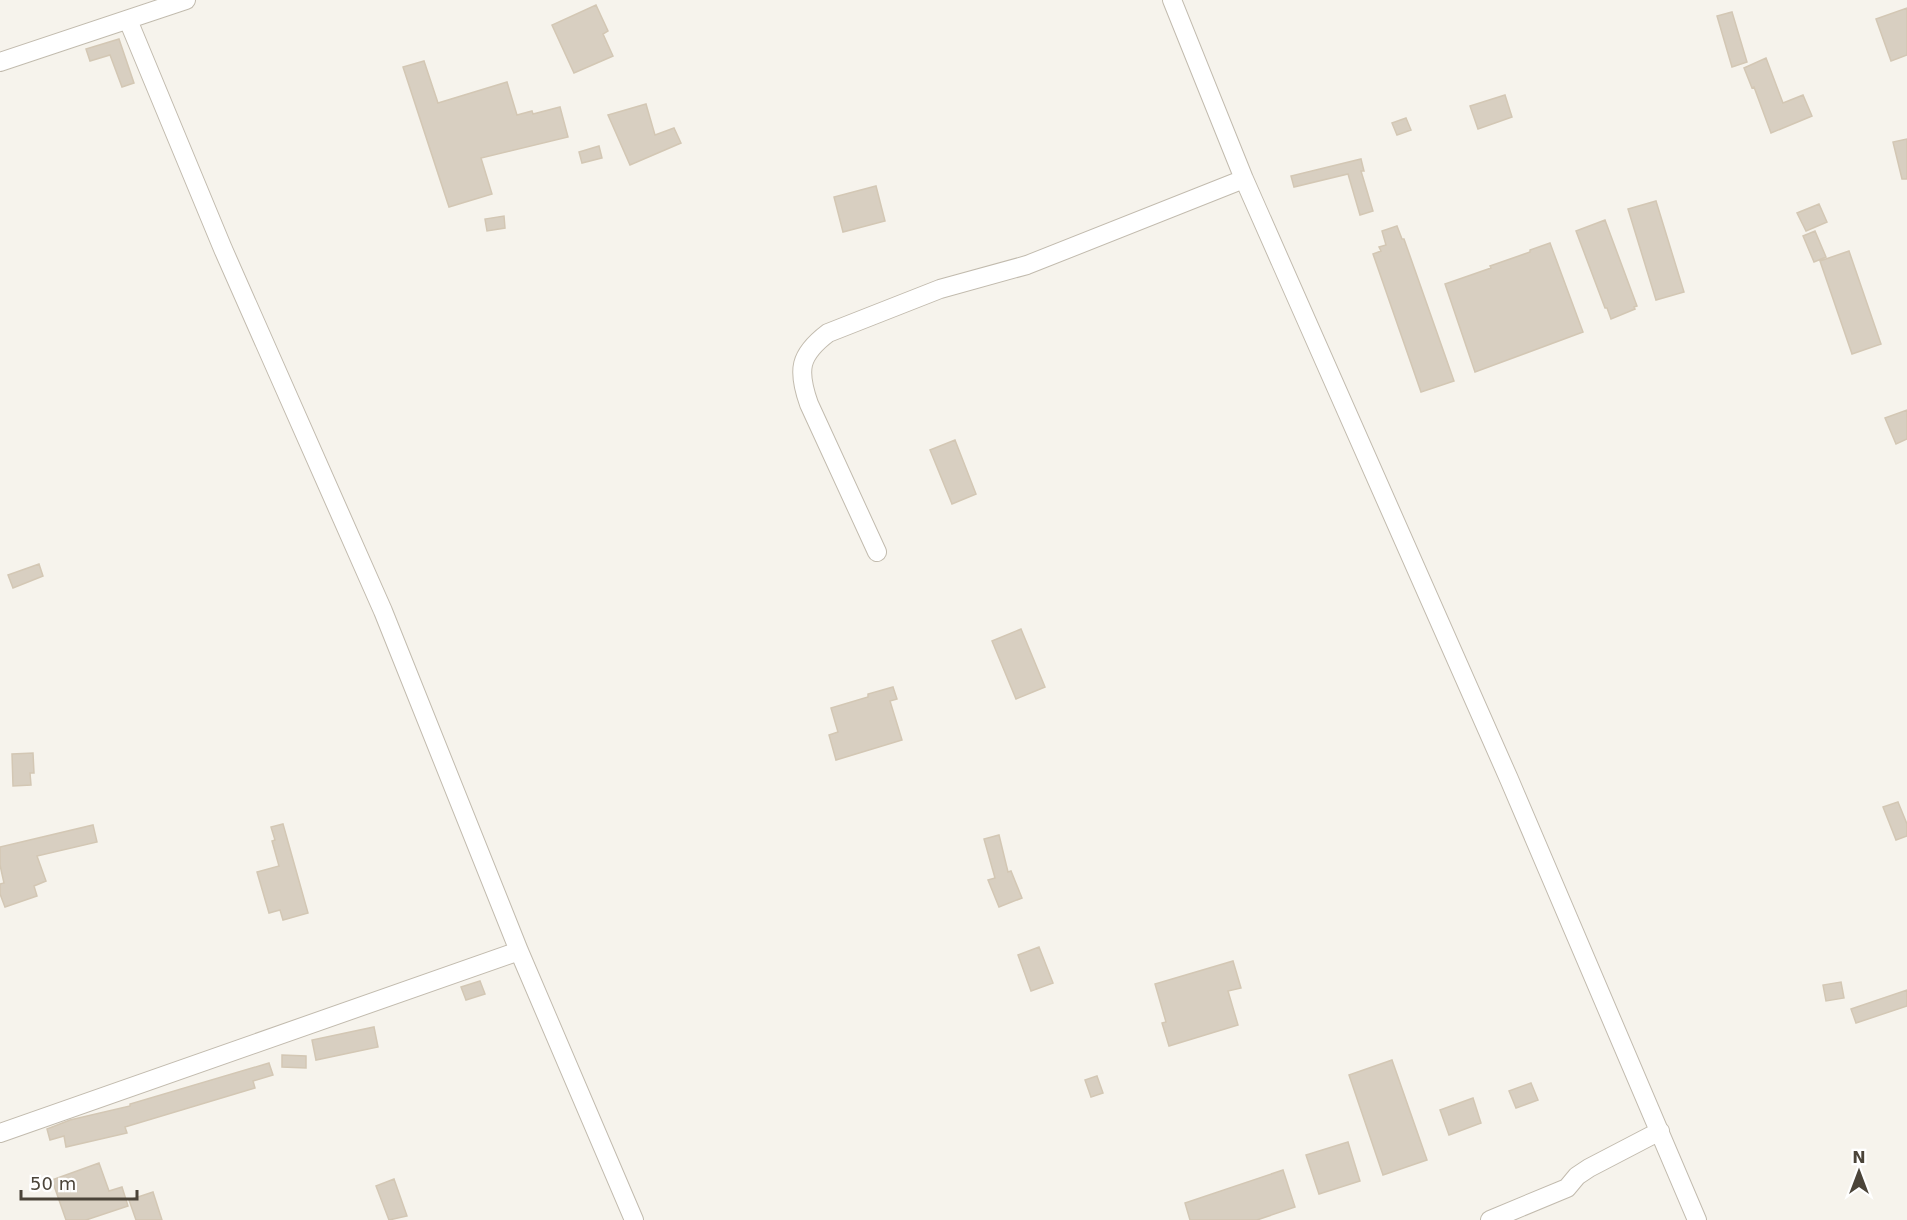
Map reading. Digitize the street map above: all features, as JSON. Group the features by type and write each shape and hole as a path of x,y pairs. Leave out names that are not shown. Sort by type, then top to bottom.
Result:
{"street":[{"path":"0,62 186,0"},
{"path":"1172,0 1244,179 1514,790 1697,1220"},
{"path":"128,20 223,249 383,611 519,951 634,1220"},
{"path":"877,552 803,387 801,371 804,357 814,344 828,333 932,292 1027,265 1244,179"},
{"path":"0,1132 519,951"},
{"path":"1490,1220 1566,1188 1577,1176 1589,1168 1660,1131"}],"building":[{"path":"596,5 608,31 603,34 613,56 574,73 552,25"},
{"path":"1907,8 1907,55 1891,61 1876,19"},
{"path":"1732,12 1747,62 1732,67 1717,16"},
{"path":"119,39 134,83 122,87 110,55 90,61 86,49"},
{"path":"1766,58 1783,103 1803,95 1812,116 1771,133 1754,87 1752,88 1744,68"},
{"path":"424,61 438,103 507,82 517,115 532,111 533,114 560,107 568,137 481,158 492,194 449,207 403,67"},
{"path":"1505,95 1512,117 1478,129 1470,106"},
{"path":"646,104 655,135 674,128 681,143 630,165 608,115"},
{"path":"1406,118 1411,130 1397,135 1392,123"},
{"path":"1907,139 1907,179 1902,179 1893,142"},
{"path":"599,146 602,158 582,163 579,152"},
{"path":"1361,159 1364,171 1361,171 1373,211 1360,215 1348,174 1294,187 1291,176"},
{"path":"876,186 885,221 843,232 834,197"},
{"path":"1656,201 1684,292 1656,300 1628,209"},
{"path":"1819,204 1827,222 1806,231 1797,213"},
{"path":"504,216 505,228 487,231 485,219"},
{"path":"1605,220 1637,306 1611,319 1576,231"},
{"path":"1397,226 1404,239 1454,381 1421,392 1373,254 1381,251 1379,247 1386,245 1382,231"},
{"path":"1815,231 1826,257 1814,262 1803,236"},
{"path":"1550,243 1583,332 1475,372 1445,284 1491,268 1490,266"},
{"path":"1849,251 1881,344 1852,354 1820,261"},
{"path":"1907,410 1907,439 1896,444 1885,418"},
{"path":"955,440 976,494 952,504 930,450"},
{"path":"39,564 43,576 13,588 8,575"},
{"path":"1021,629 1045,687 1016,699 992,641"},
{"path":"893,687 897,699 890,701 902,740 836,760 829,735 838,732 831,708"},
{"path":"33,753 34,773 30,773 31,785 13,786 12,754"},
{"path":"1898,802 1907,824 1907,836 1896,840 1883,807"},
{"path":"283,824 308,913 283,920 280,910 269,913 257,872 279,866 272,841 275,840 271,827"},
{"path":"93,825 97,842 37,856 46,881 34,886 37,896 5,907 0,894 0,884 4,883 0,865 0,847"},
{"path":"999,835 1008,872 1011,871 1022,898 999,907 988,880 995,878 984,839"},
{"path":"1039,947 1053,983 1031,991 1018,955"},
{"path":"1233,961 1241,988 1228,991 1238,1025 1169,1046 1162,1023 1166,1022 1155,984"},
{"path":"480,981 485,994 466,1000 461,987"},
{"path":"1841,982 1844,998 1826,1001 1823,985"},
{"path":"1907,990 1907,1006 1856,1023 1851,1009"},
{"path":"374,1027 378,1047 316,1060 312,1040"},
{"path":"282,1055 306,1056 306,1068 282,1067"},
{"path":"1392,1060 1427,1160 1383,1175 1349,1075"},
{"path":"269,1063 273,1075 253,1081 255,1088 125,1127 127,1133 66,1147 64,1136 50,1140 47,1129 70,1120 130,1106 130,1104"},
{"path":"1097,1076 1103,1093 1091,1097 1085,1080"},
{"path":"1531,1083 1538,1100 1516,1108 1509,1091"},
{"path":"1473,1098 1481,1123 1449,1135 1440,1110"},
{"path":"1348,1142 1360,1181 1319,1194 1306,1155"},
{"path":"99,1163 109,1191 122,1187 128,1206 86,1220 66,1220 52,1180"},
{"path":"1283,1170 1295,1207 1257,1220 1190,1220 1185,1203"},
{"path":"394,1179 407,1216 389,1220 376,1186"},
{"path":"153,1192 162,1220 136,1220 129,1200"}]}
